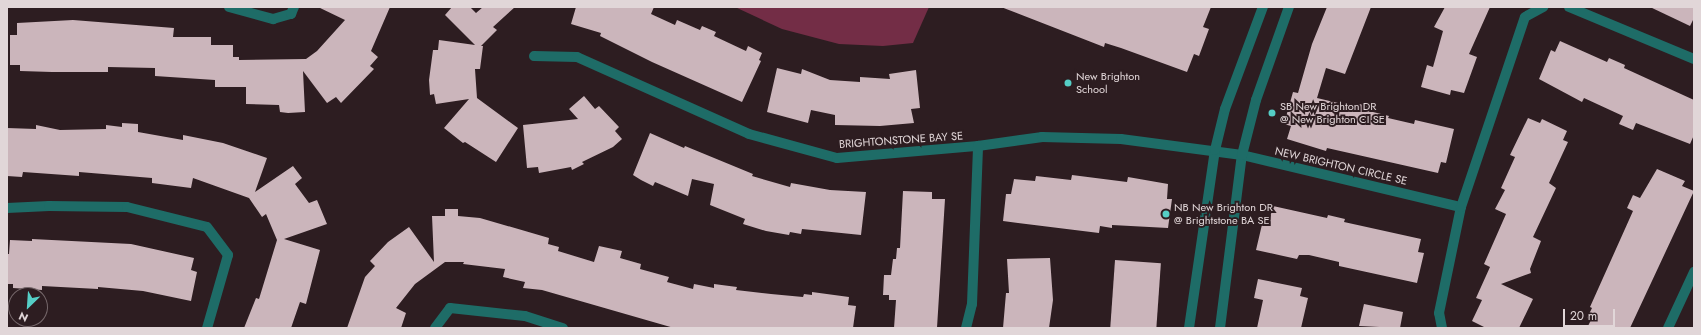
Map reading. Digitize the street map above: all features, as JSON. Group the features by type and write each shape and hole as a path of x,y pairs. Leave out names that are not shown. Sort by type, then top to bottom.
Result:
{"street":[{"path":"229,7 273,19 291,14 294,7"},
{"path":"1189,328 1215,150 1226,109 1263,7"},
{"path":"1220,328 1242,155 1256,100 1289,7"},
{"path":"1442,328 1439,313 1461,207 1525,17 1543,7"},
{"path":"1568,7 1694,59"},
{"name":"BRIGHTONSTONE BAY SE","path":"534,56 577,57 749,134 837,158 978,146 1042,137 1121,139 1215,150"},
{"path":"966,328 972,304 978,146"},
{"name":"NEW BRIGHTON CIRCLE SE","path":"1215,150 1242,155 1461,207"},
{"path":"7,208 49,206 127,207 207,227 228,255 207,328"},
{"path":"1668,328 1694,272"},
{"path":"435,328 450,308 525,316 562,328"}],"shaded area":[{"path":"735,7 929,7 913,43 883,46 839,44 782,29"}],"building":[{"path":"318,7 390,7 371,51 378,57 370,66 374,69 341,103 336,97 327,103 303,71 305,112 280,112 279,105 246,104 246,87 215,87 215,80 155,76 155,68 108,67 108,72 52,72 20,71 20,65 10,65 10,35 17,35 17,23 73,20 174,28 173,37 211,37 211,45 233,45 233,57 239,57 239,60 306,59 317,51 345,20"},
{"path":"452,7 470,7 476,13 483,7 515,7 493,27 497,30 481,46 483,46 480,69 475,69 477,98 518,128 496,162 465,142 463,143 444,128 469,99 436,104 434,94 430,95 429,80 433,50 438,50 439,40 475,45 445,15"},
{"path":"576,7 654,7 651,14 675,25 677,20 700,30 702,26 716,32 714,36 746,51 748,46 762,53 759,60 761,61 742,102 652,62 600,36 601,33 571,24"},
{"path":"1001,7 1211,7 1203,27 1209,29 1199,56 1194,54 1187,72 1105,43 1104,47"},
{"path":"1327,7 1371,7 1345,74 1326,68 1317,98 1359,108 1359,104 1374,107 1373,112 1389,116 1388,118 1414,124 1415,120 1454,129 1446,163 1441,162 1438,173 1327,148 1326,151 1287,139 1291,126 1284,124 1293,92 1298,93 1312,44"},
{"path":"1445,7 1490,7 1469,54 1477,57 1464,93 1451,90 1450,95 1421,87 1427,65 1433,67 1443,31 1434,27"},
{"path":"1650,7 1694,7 1694,18 1690,26"},
{"path":"1560,41 1607,62 1609,58 1625,65 1624,68 1694,100 1694,135 1690,144 1636,123 1633,130 1619,124 1623,116 1584,98 1582,102 1539,79 1551,50 1555,52"},
{"path":"777,68 801,74 802,69 830,80 860,82 860,77 890,79 889,74 916,70 920,108 911,109 914,123 880,126 835,125 835,115 811,110 808,123 767,112"},
{"path":"584,96 595,109 599,106 619,127 615,131 622,139 613,147 582,162 584,164 572,170 571,167 539,173 538,167 527,168 523,125 578,119 569,109"},
{"path":"1528,118 1540,123 1542,119 1567,131 1563,140 1568,142 1549,183 1556,188 1533,237 1541,241 1530,269 1531,273 1501,284 1533,299 1519,328 1486,328 1472,321 1482,300 1476,298 1490,267 1484,264 1506,214 1495,209 1505,190 1501,188 1515,157 1510,155"},
{"path":"122,123 138,124 138,132 183,140 183,135 223,143 267,158 255,192 293,166 302,178 295,184 309,203 317,200 327,224 284,239 320,250 306,304 300,302 291,328 244,328 256,298 259,299 277,240 266,214 262,217 249,198 193,178 191,188 152,183 152,178 79,172 79,176 23,172 22,177 7,176 7,128 36,129 36,125 60,130 106,129 106,125 122,127"},
{"path":"650,133 684,148 685,146 753,174 752,176 790,187 791,183 830,190 866,192 861,235 802,229 801,234 790,232 789,235 766,231 743,224 745,219 710,205 714,184 692,179 688,196 655,182 653,186 633,175"},
{"path":"1657,169 1685,181 1682,186 1694,191 1630,328 1587,328 1591,320 1587,318 1592,308 1590,307 1633,211 1627,208 1633,195 1640,198"},
{"path":"1072,175 1127,182 1128,177 1168,184 1167,199 1172,199 1168,228 1112,225 1112,228 1100,226 1099,233 1003,221 1006,194 1011,194 1014,179 1035,181 1036,176 1071,180"},
{"path":"903,191 932,192 932,199 945,199 937,328 894,328 896,300 889,300 889,295 883,295 884,275 891,275 893,259 896,259 897,248 900,248"},
{"path":"1273,206 1327,218 1328,215 1345,219 1344,222 1421,239 1418,252 1424,253 1417,283 1339,266 1339,262 1309,255 1299,255 1297,259 1256,250 1264,216 1270,218"},
{"path":"445,209 458,209 458,216 480,218 549,238 548,244 559,247 558,251 594,262 599,246 622,251 620,258 641,264 640,269 669,277 667,282 693,289 694,284 714,288 714,284 737,287 736,290 771,294 803,297 804,294 812,295 812,292 849,297 848,305 856,306 853,328 674,328 542,290 523,288 525,282 503,277 505,269 463,264 464,262 445,262 415,284 396,308 406,313 401,328 347,328 365,277 375,266 370,261 388,242 409,227 434,262 432,216 445,216"},
{"path":"32,239 131,244 194,258 191,270 197,272 191,301 143,291 98,287 98,289 42,286 13,287 13,284 7,284 7,254 9,254 10,240 32,241"},
{"path":"1050,258 1053,300 1049,328 1003,328 1006,293 1009,293 1007,259"},
{"path":"1115,260 1161,263 1156,328 1110,328"},
{"path":"1258,279 1302,288 1300,296 1308,298 1301,328 1257,328 1263,300 1254,298"},
{"path":"1364,304 1403,312 1400,328 1359,326"}],"place":[{"name":"New Brighton School","path":"1068,83"},
{"name":"SB New Brighton DR @ New Brighton CI SE","path":"1272,113"},
{"name":"NB New Brighton DR @ Brightstone BA SE","path":"1166,214"}]}
